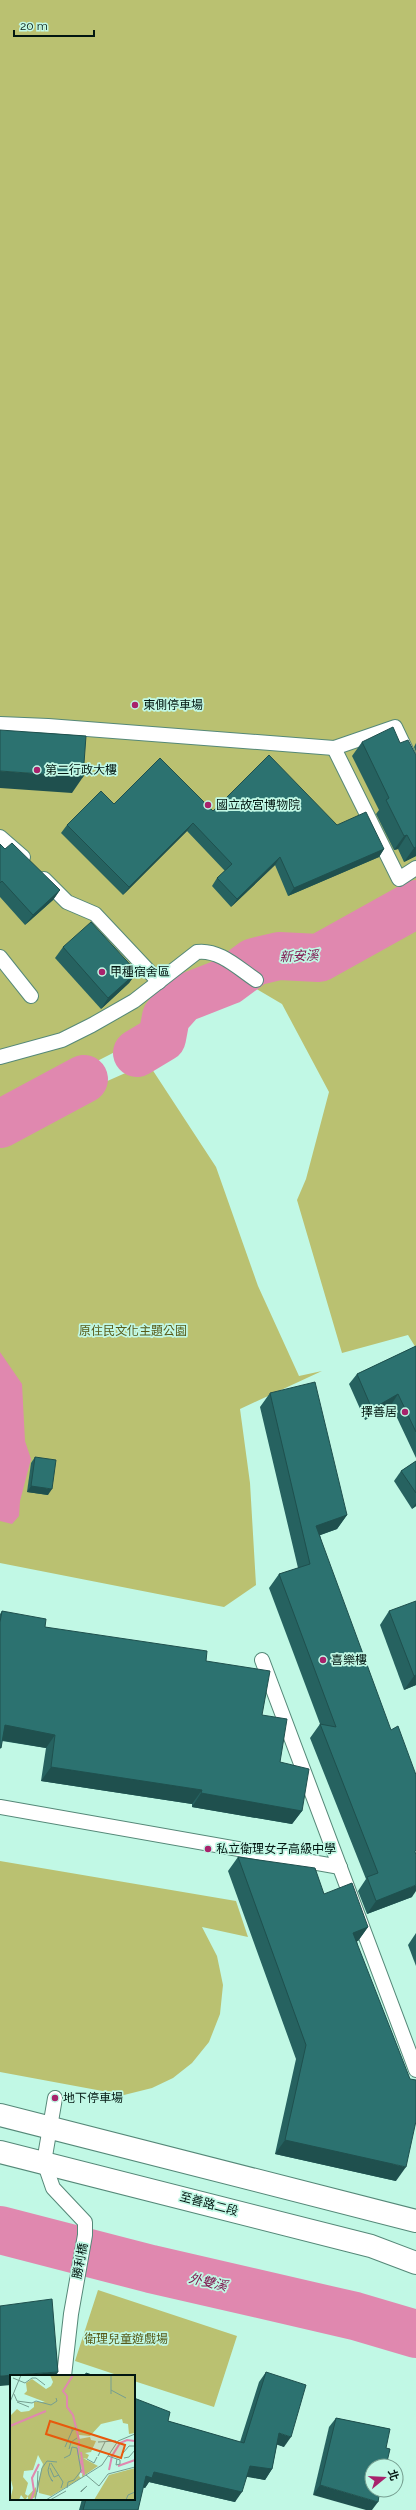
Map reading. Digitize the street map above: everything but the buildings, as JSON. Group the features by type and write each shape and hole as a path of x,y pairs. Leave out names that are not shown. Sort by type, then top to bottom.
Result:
{"street":[{"path":"0,2115 416,2221"},
{"name":"至善路二段","path":"0,2152 371,2246 416,2263"}],"lane":[{"path":"0,724 48,726 334,748 395,727 416,771"},
{"path":"334,748 398,879 416,868"},
{"path":"0,837 67,902 95,914 159,982"},
{"path":"0,1057 62,1040 134,1001 197,952 214,953 256,980"},
{"path":"0,957 31,996"},
{"path":"262,1660 416,2070"},
{"path":"0,1807 340,1868"},
{"path":"44,2162 55,2098"},
{"name":"勝利橋","path":"44,2162 53,2188 85,2222 85,2235 75,2287 64,2375"}],"green space":[{"path":"0,0 416,0 416,1348 408,1335 342,1353 297,1200 306,1179 329,1092 282,1004 218,966 155,1002 144,1037 0,1111"},
{"name":"原住民文化主題公園","path":"148,1063 216,1167 258,1286 299,1376 322,1371 240,1409 250,1483 256,1585 224,1607 0,1563 0,1135 60,1102"},
{"path":"0,1861 236,1901 248,1937 202,1927 217,1956 223,1985 220,2014 209,2042 192,2063 173,2078 152,2088 124,2095 0,2072"},
{"name":"衛理兒童遊戲場","path":"98,2290 237,2336 214,2407 135,2381 135,2375 117,2375 75,2361"}],"shaded area":[{"path":"0,1352 22,1384 25,1441 31,1459 20,1501 19,1516 12,1524 0,1521"}],"waterway":[{"name":"新安溪","path":"137,1053 162,1038 166,1017 182,999 228,981 254,962 279,956 319,958 416,904"},
{"name":"新安溪","path":"0,1124 84,1079"},
{"name":"外雙溪","path":"0,2230 151,2269 355,2316 416,2334"}],"place":[{"name":"東側停車場","path":"135,705"},
{"name":"第二行政大樓","path":"37,770"},
{"name":"國立故宮博物院","path":"208,805"},
{"name":"甲種宿舍區","path":"102,972"},
{"name":"擇善居","path":"405,1412"},
{"name":"喜樂樓","path":"323,1660"},
{"name":"私立衛理女子高級中學","path":"208,1849"},
{"name":"地下停車場","path":"55,2098"}]}
